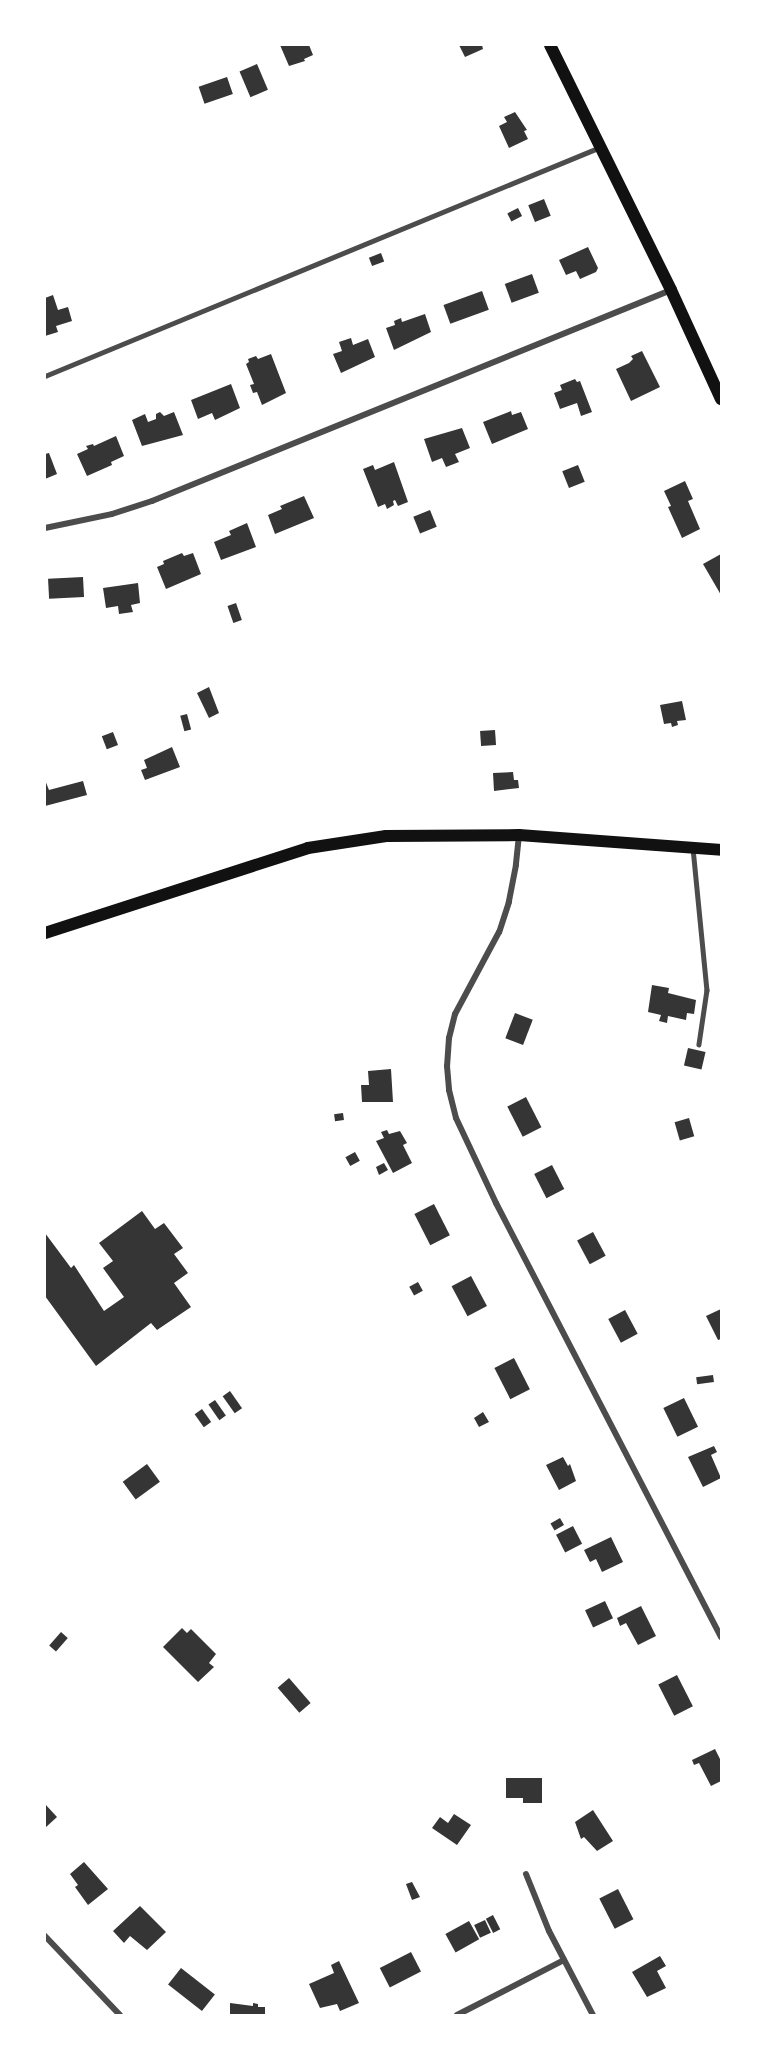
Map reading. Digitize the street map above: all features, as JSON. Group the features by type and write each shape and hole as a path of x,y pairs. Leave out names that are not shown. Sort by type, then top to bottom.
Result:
{"main road":[{"path":"550,45 671,290 721,399"},
{"path":"45,933 238,869 331,844 409,835 519,835 721,850"}],"street":[{"path":"45,528 112,514 152,501 671,290"},
{"path":"519,835 509,902 499,932 465,992 453,1022 447,1066 449,1090 456,1118 496,1203 721,1637"},
{"path":"525,1874 564,1960 593,2015"},
{"path":"45,1936 120,2015"},
{"path":"457,2015 564,1960"}],"lane":[{"path":"45,376 601,147"},
{"path":"693,848 707,990 699,1044"}],"building":[{"path":"280,45 309,45 313,55 304,59 305,61 289,66"},
{"path":"459,45 482,45 483,49 465,57"},
{"path":"257,64 268,90 250,97 240,71"},
{"path":"227,77 233,94 204,104 199,87"},
{"path":"515,112 527,130 524,131 528,139 509,148 499,126 507,122 504,117"},
{"path":"544,199 551,216 535,222 528,205"},
{"path":"518,208 522,216 511,221 507,213"},
{"path":"588,247 598,268 596,272 580,279 576,271 566,275 559,260"},
{"path":"381,253 384,261 372,266 369,258"},
{"path":"532,274 539,293 512,303 505,284"},
{"path":"482,291 489,310 450,324 443,305"},
{"path":"53,295 58,310 68,307 72,321 56,326 58,332 45,336 45,298"},
{"path":"425,314 431,332 394,350 386,328 395,325 394,321 401,318 402,322"},
{"path":"351,338 353,345 368,339 375,357 341,373 333,354 342,351 339,342"},
{"path":"642,351 660,387 631,401 616,369 629,363 633,359 631,356"},
{"path":"271,354 286,393 262,405 257,392 253,393 250,385 254,384 246,364 249,362 248,359 256,356 258,359"},
{"path":"575,379 577,382 580,381 592,412 581,416 577,403 560,409 554,393 562,390 560,385"},
{"path":"231,384 240,408 215,420 212,413 198,419 191,400"},
{"path":"511,411 512,415 521,412 528,429 492,444 483,422"},
{"path":"160,412 164,416 174,412 183,435 142,446 132,420 145,414 148,422 156,419 156,414"},
{"path":"462,428 470,448 455,454 459,462 446,467 442,458 432,462 424,439"},
{"path":"116,436 124,456 111,462 112,465 87,476 77,454 88,449 86,446 93,444 94,446"},
{"path":"49,453 57,474 45,479 45,454"},
{"path":"394,462 408,502 398,506 395,500 394,505 387,509 385,504 378,507 363,469 373,465 375,470"},
{"path":"578,465 585,482 569,488 562,471"},
{"path":"685,481 693,499 688,501 700,529 682,538 668,507 671,506 664,491"},
{"path":"304,496 314,518 275,534 268,515 282,509 280,506"},
{"path":"430,510 437,527 420,533 413,517"},
{"path":"247,523 256,547 221,560 214,542 231,535 229,531"},
{"path":"182,553 184,556 193,553 201,574 166,589 157,567 164,564 163,561"},
{"path":"721,554 721,595 703,564"},
{"path":"83,577 84,597 49,599 48,579"},
{"path":"138,583 140,603 131,605 133,612 119,614 118,606 106,608 103,588"},
{"path":"236,603 242,620 233,623 227,606"},
{"path":"209,687 219,713 209,718 197,693"},
{"path":"682,701 686,720 677,721 678,725 672,727 671,723 664,724 660,705"},
{"path":"187,714 191,729 184,731 180,716"},
{"path":"495,730 496,745 481,746 480,731"},
{"path":"113,732 118,745 107,749 102,736"},
{"path":"172,747 180,767 145,780 141,770 147,768 144,760"},
{"path":"513,772 514,780 518,780 519,788 494,791 493,773"},
{"path":"45,780 49,790 83,781 87,795 45,806"},
{"path":"652,985 669,988 668,993 696,1000 694,1014 687,1013 686,1020 668,1016 667,1023 659,1021 661,1015 648,1012"},
{"path":"515,1013 533,1020 523,1045 505,1038"},
{"path":"688,1048 706,1052 701,1070 684,1066"},
{"path":"391,1069 393,1102 362,1102 361,1085 369,1085 368,1071"},
{"path":"526,1097 541,1127 523,1137 507,1107"},
{"path":"343,1113 344,1120 335,1121 334,1114"},
{"path":"689,1118 694,1136 680,1140 675,1122"},
{"path":"387,1130 389,1134 400,1131 407,1143 403,1145 412,1163 393,1173 376,1141 384,1138 381,1132"},
{"path":"355,1152 360,1161 350,1166 345,1157"},
{"path":"384,1163 388,1170 379,1175 376,1167"},
{"path":"552,1165 564,1189 546,1198 534,1174"},
{"path":"434,1204 450,1235 430,1245 414,1214"},
{"path":"142,1211 155,1229 164,1223 183,1248 174,1254 188,1273 174,1283 191,1307 157,1330 151,1323 96,1366 45,1296 45,1233 71,1268 74,1265 104,1311 124,1297 103,1268 113,1261 99,1243"},
{"path":"593,1232 606,1256 590,1264 577,1240"},
{"path":"471,1276 487,1306 468,1316 452,1286"},
{"path":"418,1282 423,1291 414,1296 409,1287"},
{"path":"721,1309 721,1339 718,1340 706,1316"},
{"path":"625,1310 638,1334 621,1343 608,1319"},
{"path":"514,1358 530,1389 510,1399 494,1368"},
{"path":"713,1375 714,1382 697,1384 696,1377"},
{"path":"230,1391 242,1408 235,1413 223,1396"},
{"path":"684,1398 698,1427 677,1437 663,1408"},
{"path":"215,1400 226,1416 219,1420 208,1405"},
{"path":"202,1409 211,1422 204,1427 195,1414"},
{"path":"483,1412 489,1422 479,1427 474,1418"},
{"path":"714,1446 717,1452 711,1455 721,1478 703,1487 688,1457"},
{"path":"563,1457 568,1466 570,1464 576,1481 559,1490 546,1465"},
{"path":"147,1464 160,1482 136,1499 123,1482"},
{"path":"560,1518 564,1525 554,1530 550,1524"},
{"path":"573,1526 582,1544 565,1552 556,1535"},
{"path":"611,1537 623,1562 602,1572 596,1559 590,1562 584,1550"},
{"path":"605,1601 613,1618 593,1628 585,1610"},
{"path":"641,1606 656,1636 638,1645 626,1623 620,1626 617,1618"},
{"path":"182,1628 187,1633 191,1629 216,1654 209,1663 214,1667 198,1682 163,1647"},
{"path":"61,1632 68,1638 56,1651 49,1646"},
{"path":"677,1675 693,1706 674,1716 658,1685"},
{"path":"289,1678 311,1703 299,1713 278,1688"},
{"path":"715,1749 721,1761 721,1781 711,1786 699,1763 694,1765 692,1760"},
{"path":"506,1778 542,1778 542,1803 523,1803 523,1798 506,1798"},
{"path":"45,1804 57,1817 45,1828"},
{"path":"593,1810 613,1841 597,1851 584,1837 581,1839 575,1822"},
{"path":"454,1814 471,1825 457,1845 432,1828 440,1817 448,1823"},
{"path":"84,1862 108,1889 88,1905 75,1887 78,1885 70,1874"},
{"path":"412,1882 420,1897 412,1900 406,1884"},
{"path":"618,1889 633,1919 615,1929 599,1899"},
{"path":"140,1906 166,1932 147,1950 130,1936 124,1943 113,1931"},
{"path":"493,1915 500,1929 493,1933 486,1919"},
{"path":"485,1920 491,1933 480,1938 474,1925"},
{"path":"469,1921 479,1939 456,1952 445,1934"},
{"path":"411,1952 421,1972 390,1987 380,1968"},
{"path":"660,1956 666,1966 657,1971 666,1988 647,1997 632,1972"},
{"path":"339,1961 359,2003 340,2011 337,2004 320,2008 309,1984 334,1973 331,1965"},
{"path":"181,1968 215,1994 202,2011 168,1985"},
{"path":"230,2003 253,2006 253,2003 258,2004 258,2007 265,2007 265,2015 230,2015"}]}
